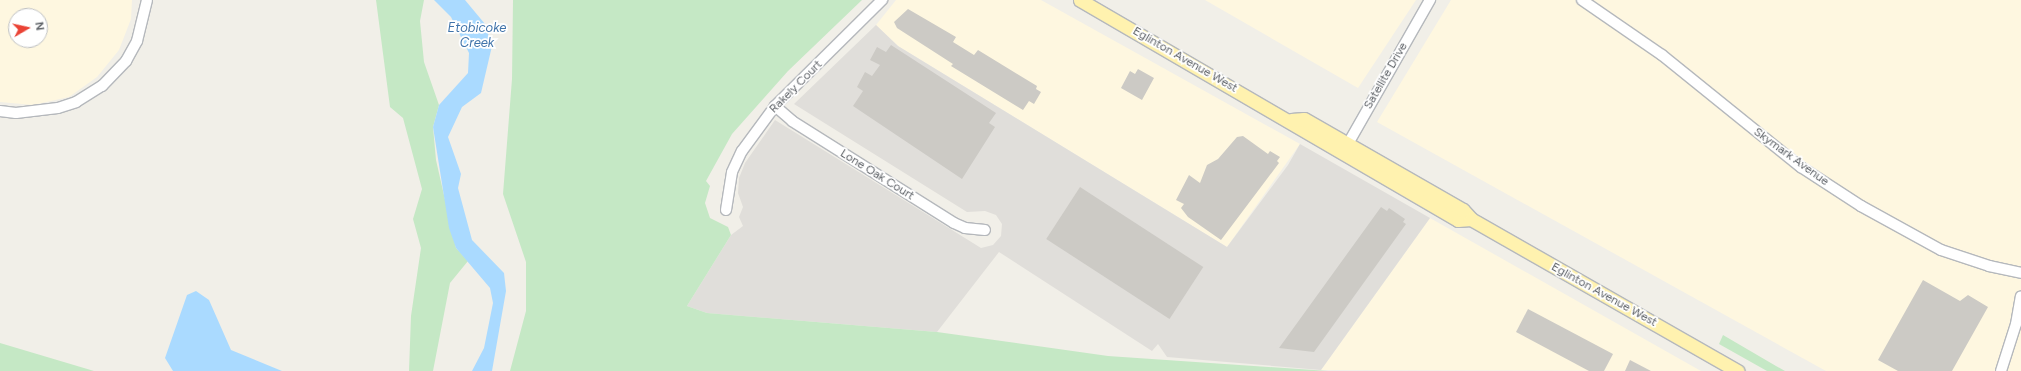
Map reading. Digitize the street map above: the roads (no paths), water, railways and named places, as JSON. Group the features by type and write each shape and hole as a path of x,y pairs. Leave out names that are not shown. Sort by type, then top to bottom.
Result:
{"main road":[{"name":"Eglinton Avenue West","path":"1080,0 1290,120 1296,127 1345,149 1463,210 1471,219 1738,371"}],"street":[{"path":"0,111 23,113 58,108 76,102 102,86 126,61 137,41 147,0"},
{"name":"Rakely Court","path":"726,210 732,172 742,151 774,106 882,0"},
{"name":"Satellite Drive","path":"1345,149 1430,0"},
{"name":"Skymark Avenue","path":"1582,0 1662,55 1801,167 1861,206 1941,250 1988,266 2021,273"},
{"name":"Lone Oak Court","path":"774,106 792,121 954,223 965,228 985,230"},
{"path":"2001,371 2016,324 2021,296"}],"water":[{"name":"Etobicoke Creek","path":"434,0 465,0 485,24 492,46 481,93 462,107 448,137 461,174 458,188 472,240 504,273 506,291 492,371 472,371 484,348 493,303 490,288 456,248 449,228 433,127 439,105 468,73 469,53 451,17"},
{"path":"196,291 209,300 231,350 282,371 173,371 165,358 187,295"}]}
